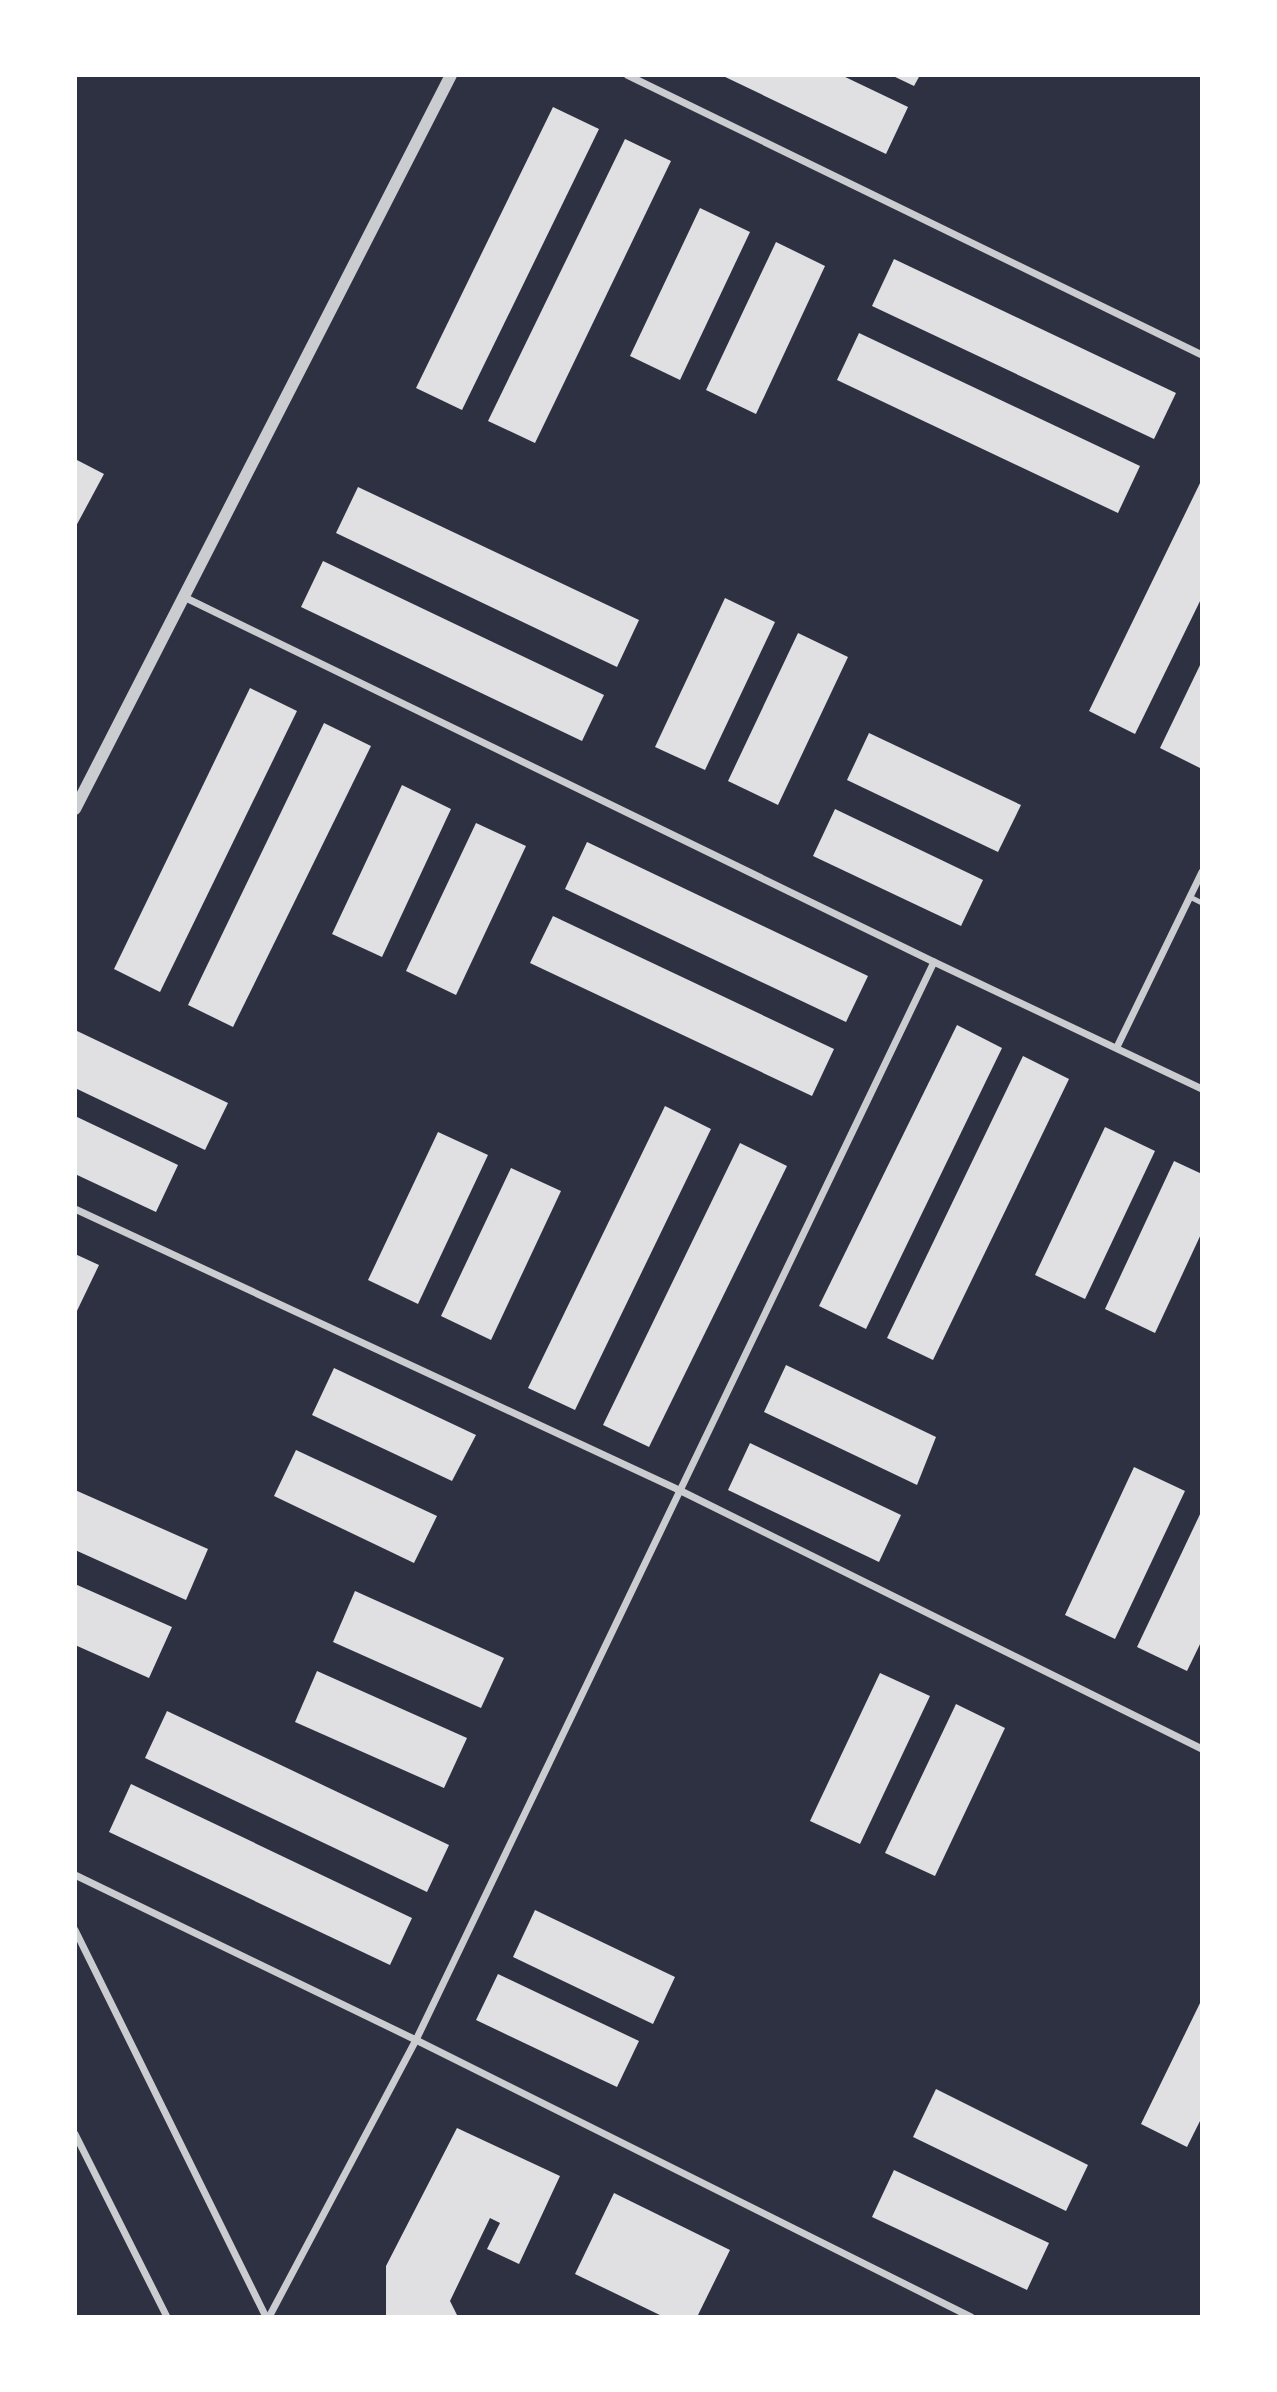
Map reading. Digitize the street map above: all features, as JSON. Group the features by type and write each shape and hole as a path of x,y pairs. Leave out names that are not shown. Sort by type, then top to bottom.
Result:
{"street":[{"path":"75,809 451,75"},
{"path":"627,75 1202,355"},
{"path":"184,597 934,962 1202,1089"},
{"path":"1116,1047 1202,872"},
{"path":"267,2317 416,2040 934,962"},
{"path":"75,1209 679,1490 1202,1749"},
{"path":"75,1875 416,2040 971,2317"},
{"path":"75,1930 267,2317"},
{"path":"75,2134 167,2317"}],"lane":[{"path":"1190,897 1202,903"}],"building":[{"path":"721,75 841,75 908,107 886,154"},
{"path":"891,75 920,75 914,86"},
{"path":"553,107 599,129 462,410 416,388"},
{"path":"625,139 671,161 535,443 488,421"},
{"path":"700,208 750,232 680,380 630,356"},
{"path":"776,242 825,266 756,414 706,390"},
{"path":"894,259 1176,393 1154,439 872,306"},
{"path":"859,333 1140,466 1118,513 837,380"},
{"path":"75,459 104,474 75,528"},
{"path":"1202,479 1202,597 1135,734 1089,711"},
{"path":"358,487 639,620 617,667 336,533"},
{"path":"323,561 604,695 582,741 301,607"},
{"path":"725,598 775,622 705,770 655,747"},
{"path":"798,633 848,657 778,805 728,781"},
{"path":"1202,661 1202,769 1160,748"},
{"path":"250,688 297,711 160,992 114,969"},
{"path":"324,723 371,746 233,1027 188,1005"},
{"path":"869,733 1021,805 998,852 847,780"},
{"path":"402,785 451,809 382,957 332,934"},
{"path":"835,809 983,880 961,926 813,856"},
{"path":"476,823 526,846 456,995 406,971"},
{"path":"587,842 868,976 846,1022 565,889"},
{"path":"553,916 834,1049 812,1096 530,963"},
{"path":"957,1025 1002,1048 866,1329 819,1306"},
{"path":"75,1030 228,1103 205,1150 75,1088"},
{"path":"1023,1056 1069,1079 933,1360 887,1338"},
{"path":"665,1106 711,1129 575,1410 528,1388"},
{"path":"75,1116 178,1165 156,1212 75,1174"},
{"path":"1105,1127 1155,1151 1085,1299 1035,1275"},
{"path":"438,1132 488,1155 418,1304 368,1280"},
{"path":"740,1143 787,1166 649,1447 603,1425"},
{"path":"1174,1161 1202,1174 1202,1232 1155,1333 1105,1309"},
{"path":"511,1168 561,1191 491,1340 441,1316"},
{"path":"75,1254 99,1265 75,1315"},
{"path":"786,1365 936,1437 917,1485 764,1412"},
{"path":"334,1368 476,1435 452,1481 312,1415"},
{"path":"750,1443 901,1515 879,1562 728,1490"},
{"path":"296,1450 437,1516 414,1563 274,1496"},
{"path":"1134,1467 1185,1491 1115,1639 1065,1615"},
{"path":"75,1490 208,1549 186,1600 75,1550"},
{"path":"1202,1510 1202,1640 1187,1671 1137,1647"},
{"path":"75,1584 172,1627 149,1678 75,1645"},
{"path":"355,1591 504,1658 481,1708 333,1642"},
{"path":"317,1671 467,1738 444,1788 295,1722"},
{"path":"880,1673 930,1696 860,1844 810,1821"},
{"path":"956,1704 1005,1728 935,1876 885,1853"},
{"path":"167,1711 449,1845 427,1892 145,1758"},
{"path":"131,1784 412,1918 390,1965 109,1832"},
{"path":"535,1910 675,1977 653,2024 513,1957"},
{"path":"498,1974 639,2041 617,2087 476,2020"},
{"path":"1202,1999 1202,2117 1187,2147 1141,2124"},
{"path":"936,2089 1088,2165 1066,2211 913,2137"},
{"path":"457,2128 560,2176 519,2264 487,2249 500,2223 490,2218 450,2301 458,2317 386,2317 386,2266"},
{"path":"894,2170 1049,2243 1027,2290 872,2217"},
{"path":"614,2193 730,2250 697,2317 664,2317 575,2274"}]}
